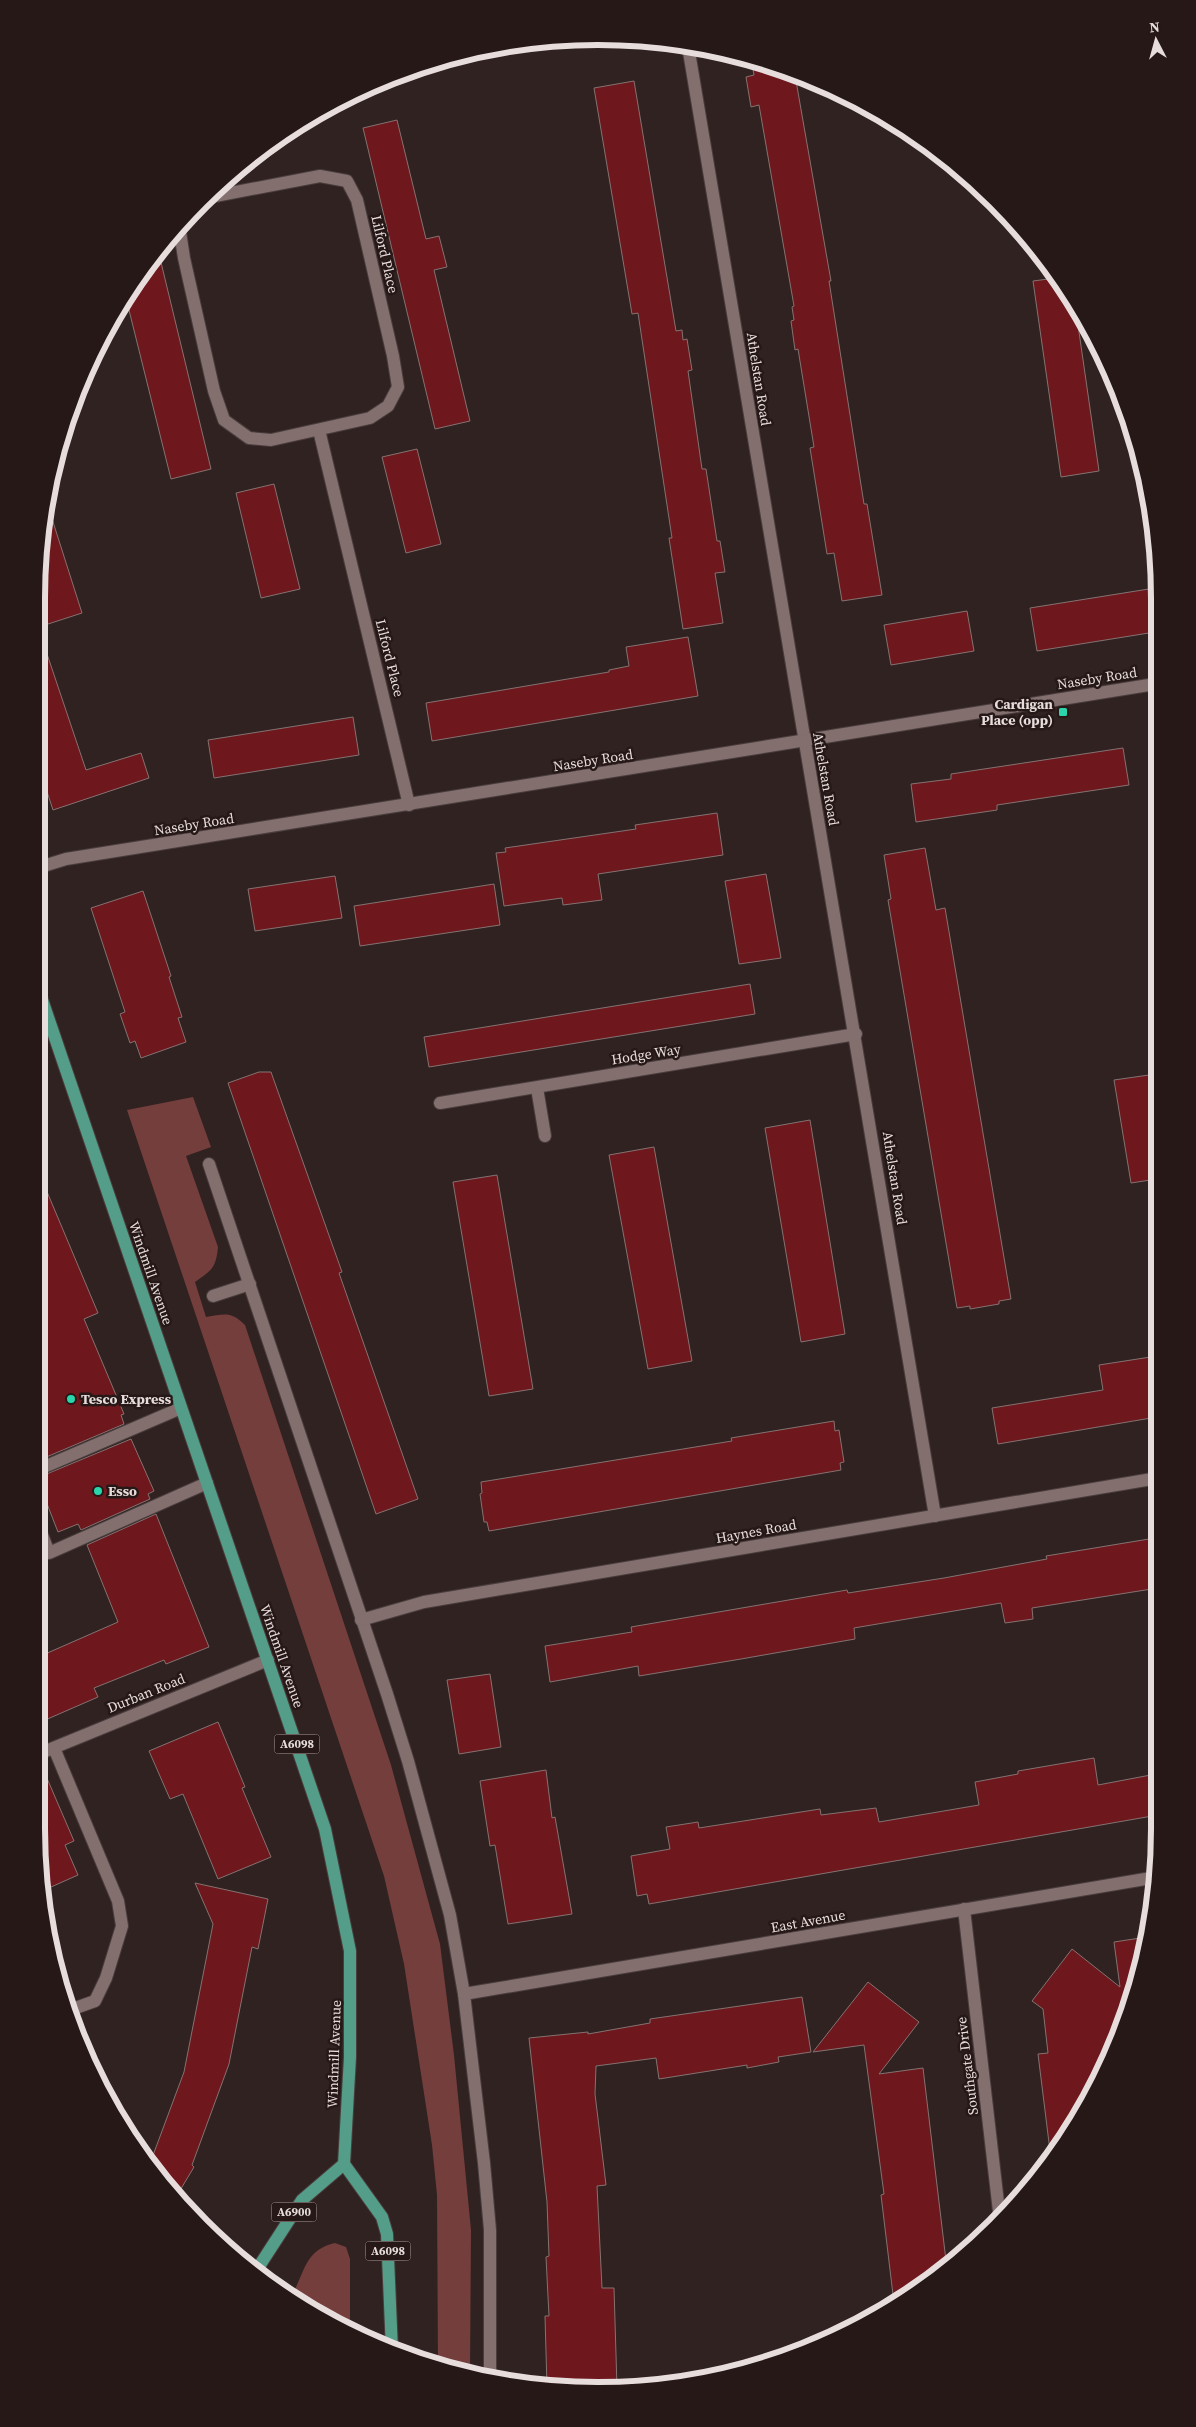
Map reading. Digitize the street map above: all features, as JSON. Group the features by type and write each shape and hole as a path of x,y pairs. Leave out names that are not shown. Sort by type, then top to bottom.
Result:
{"main road":[{"name":"Windmill Avenue","path":"45,1008 325,1829 350,1952 350,2057 344,2164"},
{"name":"A6900","path":"259,2266 302,2200 344,2164"},
{"name":"A6098","path":"344,2164 384,2222 387,2234 392,2342"}],"street":[{"name":"Athelstan Road","path":"689,53 804,741 856,1034 935,1516"},
{"name":"Lilford Place","path":"180,235 214,390 224,420 249,438 271,440 370,418 388,406 398,387 393,356 357,200 347,181 320,176 219,195"},
{"name":"Lilford Place","path":"319,430 409,805"},
{"name":"Naseby Road","path":"45,866 66,859 1151,685"},
{"name":"Hodge Way","path":"440,1103 856,1034"},
{"path":"537,1088 545,1136"},
{"path":"209,1164 408,1761 450,1915 464,1994 490,2230 490,2371"},
{"path":"213,1296 250,1284"},
{"path":"45,1467 181,1408"},
{"name":"Haynes Road","path":"361,1620 424,1602 1151,1479"},
{"path":"45,1543 49,1553 207,1484"},
{"name":"Durban Road","path":"45,1752 268,1660"},
{"path":"54,1748 118,1901 122,1926 106,1978 95,2001 75,2008"},
{"name":"East Avenue","path":"464,1994 1149,1878"},
{"name":"Southgate Drive","path":"964,1909 999,2210"}],"shaded area":[{"path":"193,1097 211,1147 186,1156 218,1247 216,1260 212,1268 195,1282 206,1317 218,1315 232,1316 245,1325 391,1765 440,1944 454,2055 471,2230 470,2366 438,2358 437,2195 432,2145 404,1964 384,1876 127,1110"},
{"path":"335,2243 346,2247 350,2259 350,2323 294,2291 311,2257 325,2246"}],"building":[{"path":"753,67 796,82 831,281 829,281 864,504 867,504 882,595 842,601 834,553 827,554 810,448 814,447 798,349 795,350 791,321 794,320 792,307 794,306 759,105 751,107 746,77 754,75"},
{"path":"634,81 676,331 682,330 683,340 687,339 692,370 688,371 702,469 706,469 717,541 720,541 725,572 715,573 723,623 683,629 669,538 672,538 638,313 632,314 594,88"},
{"path":"397,120 426,239 439,236 447,267 434,270 470,421 435,429 363,128"},
{"path":"160,259 211,469 171,479 128,307"},
{"path":"1049,279 1078,323 1099,471 1061,477 1033,281"},
{"path":"417,449 441,544 406,553 382,457"},
{"path":"274,484 300,589 261,598 236,493"},
{"path":"51,517 82,613 45,625 46,562"},
{"path":"1151,589 1151,633 1037,651 1030,608"},
{"path":"967,611 974,651 891,665 884,625"},
{"path":"688,637 698,696 432,741 426,703 609,672 609,670 629,666 626,647"},
{"path":"45,648 86,770 141,753 149,778 53,810 45,786"},
{"path":"353,717 359,755 214,778 208,740"},
{"path":"1123,748 1129,785 997,805 997,810 916,822 911,784 951,779 951,774"},
{"path":"717,813 723,855 598,874 602,900 563,905 562,898 504,906 496,853 506,852 505,848 636,829 635,825"},
{"path":"925,848 936,910 945,908 1011,1299 999,1301 999,1304 970,1309 970,1306 957,1308 888,900 891,899 884,855"},
{"path":"766,874 781,958 739,964 725,881"},
{"path":"335,876 342,918 255,931 248,889"},
{"path":"494,884 500,925 360,946 354,906"},
{"path":"143,891 171,976 169,977 182,1017 178,1018 186,1042 141,1058 135,1041 130,1043 120,1014 125,1012 91,908"},
{"path":"750,984 755,1014 429,1067 424,1037"},
{"path":"259,1072 271,1072 342,1272 339,1273 418,1499 376,1514 228,1083"},
{"path":"1151,1075 1151,1180 1131,1183 1114,1080"},
{"path":"810,1120 845,1334 801,1342 765,1128"},
{"path":"654,1147 692,1361 648,1369 609,1155"},
{"path":"497,1175 533,1389 489,1396 453,1182"},
{"path":"45,1187 98,1313 84,1319 124,1414 121,1415 124,1424 45,1458"},
{"path":"1151,1357 1151,1418 998,1444 992,1408 1103,1390 1099,1365"},
{"path":"834,1421 835,1431 839,1430 844,1462 840,1463 841,1470 489,1531 487,1522 484,1522 480,1494 482,1493 481,1482 732,1441 731,1438"},
{"path":"131,1439 154,1491 148,1494 150,1499 81,1530 78,1524 58,1532 45,1499 45,1475"},
{"path":"156,1514 209,1647 166,1664 164,1660 94,1688 98,1697 45,1720 45,1654 118,1622 87,1545"},
{"path":"1149,1539 1151,1548 1151,1589 1032,1608 1033,1619 1005,1623 1001,1603 854,1628 855,1639 741,1659 639,1676 638,1666 550,1682 545,1646 632,1632 631,1627 847,1590 848,1593 944,1578 1047,1559 1046,1556"},
{"path":"490,1674 501,1747 459,1754 447,1680"},
{"path":"218,1722 245,1787 242,1788 271,1857 218,1879 183,1794 170,1799 149,1751"},
{"path":"1094,1758 1098,1785 1151,1775 1151,1816 649,1904 647,1894 637,1896 631,1856 670,1849 666,1827 698,1822 699,1828 820,1809 821,1815 876,1808 879,1822 979,1805 975,1782 1018,1774 1018,1771"},
{"path":"546,1770 552,1818 555,1817 572,1914 508,1924 495,1845 490,1846 480,1781"},
{"path":"45,1774 74,1841 65,1845 78,1875 49,1888 46,1865"},
{"path":"195,1883 268,1899 258,1949 252,1947 229,2064 192,2165 194,2167 180,2191 152,2157 184,2072 213,1924"},
{"path":"1140,1938 1122,2007 1094,2074 1077,2106 1050,2148 1038,2054 1048,2053 1043,2009 1032,2001 1072,1949 1120,1987 1114,1942"},
{"path":"868,1982 919,2022 879,2074 923,2068 946,2259 893,2296 881,2195 884,2194 864,2045 813,2052"},
{"path":"802,1997 811,2052 778,2057 779,2062 747,2068 747,2065 659,2079 656,2058 596,2066 595,2094 606,2185 597,2186 602,2288 614,2288 617,2381 547,2379 545,2316 549,2316 546,2257 549,2256 547,2202 529,2038 588,2032 588,2034 650,2023 650,2019"}],"place":[{"name":"Cardigan Place (opp)","path":"1063,712"},
{"name":"Tesco Express","path":"71,1399"},
{"name":"Esso","path":"98,1491"}]}
